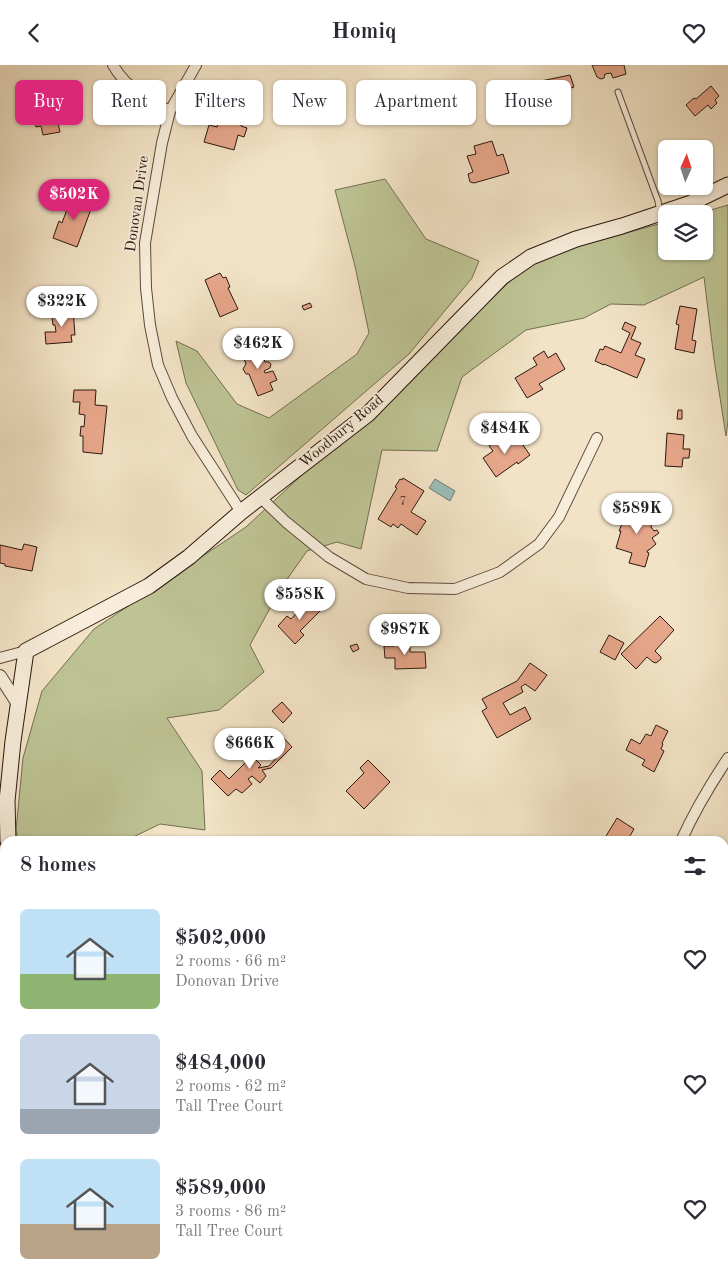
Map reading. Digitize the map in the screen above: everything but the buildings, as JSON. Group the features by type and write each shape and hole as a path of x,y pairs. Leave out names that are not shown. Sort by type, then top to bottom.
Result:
{"main road":[{"name":"Woodbury Road","path":"685,205 728,185"},
{"name":"Woodbury Road","path":"26,651 149,586 189,557 241,513 368,414 502,277 531,257 576,239 658,214"},
{"path":"8,836 7,801 13,741 26,651"}],"street":[{"path":"114,65 119,75 141,96 170,111"},
{"name":"Donovan Drive","path":"196,65 170,111 162,143 145,243 146,288 150,325 158,365 172,398 192,436 241,513"},
{"path":"261,498 286,522 329,557 366,579 408,588 455,589 500,572 539,544 559,517 597,439"},
{"path":"0,657 26,651"},
{"path":"0,676 18,704"},
{"path":"684,836 696,811 728,758"}],"lane":[{"path":"618,91 659,205"}],"green space":[{"path":"385,179 426,239 479,261 472,278 409,354 246,495 238,490 186,383 176,341 197,351 237,404 269,418 357,354 369,333 355,266 335,190"},
{"path":"728,205 728,421 726,436 704,277 644,305 611,304 584,318 526,330 462,377 437,451 382,450 361,549 337,542 307,551 281,588 250,645 264,672 219,710 167,718 202,771 205,830 160,824 135,836 17,836 16,830 23,758 42,691 94,629 246,527 535,258 658,224 658,260 713,260 713,209"}],"water":[{"path":"435,479 455,491 450,501 429,488"}]}
